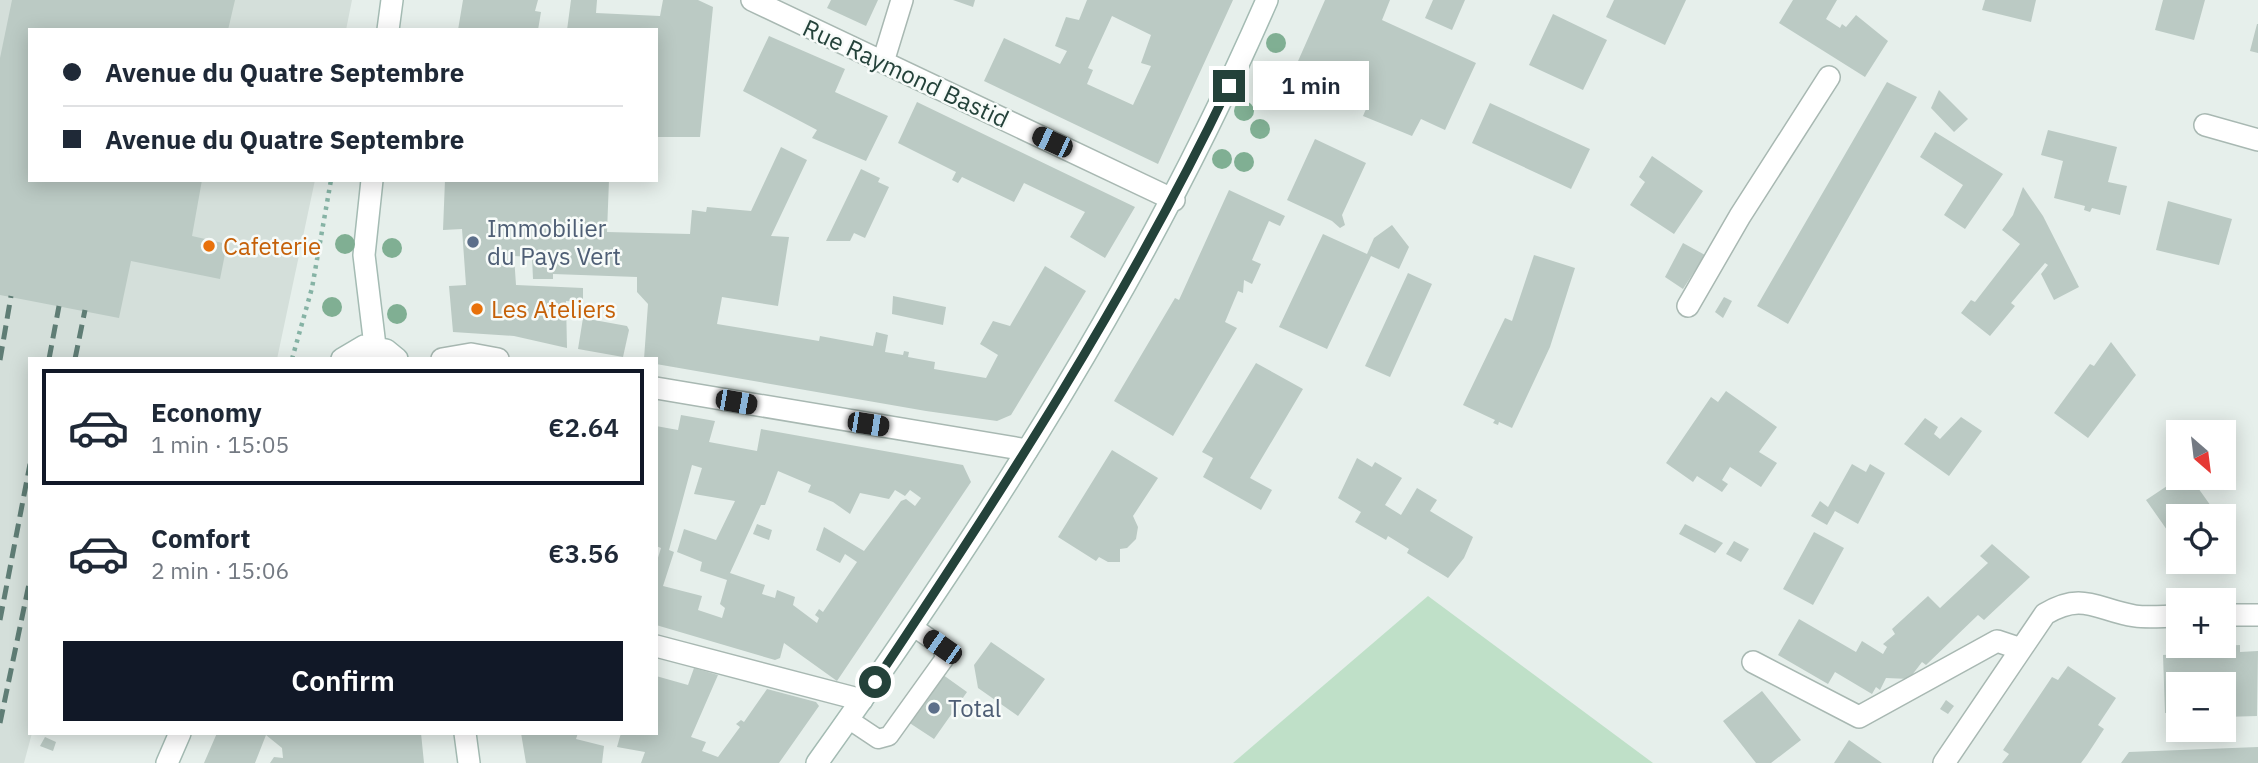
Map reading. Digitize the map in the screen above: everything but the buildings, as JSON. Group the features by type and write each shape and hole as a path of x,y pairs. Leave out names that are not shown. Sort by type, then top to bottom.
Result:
{"street":[{"path":"388,28 392,0"},
{"name":"Rue Raymond Bastid","path":"752,0 1174,200"},
{"path":"883,62 902,0"},
{"path":"817,763 912,626 1027,450 1174,200 1267,0"},
{"path":"1688,306 1740,216 1829,77"},
{"path":"2205,125 2258,140"},
{"path":"372,182 364,255 375,346"},
{"path":"345,357 364,346 375,346 395,357"},
{"path":"454,357 471,354 487,357"},
{"path":"658,388 1027,450"},
{"path":"1944,763 2045,614 2071,602 2088,602 2137,616 2166,616"},
{"path":"2236,615 2258,615"},
{"path":"1753,662 1859,717 1997,641 2021,649"},
{"path":"658,647 862,700"},
{"path":"167,763 179,735"},
{"path":"465,735 469,763"}],"lane":[{"path":"848,719 878,739 889,736 945,658 942,647 912,626"}],"path":[{"path":"293,357 312,288 331,182"}],"shaded area":[{"path":"0,0 352,0 346,28 28,28 28,182 315,182 277,357 28,357 28,735 31,735 24,763 0,763"}],"green space":[{"path":"1428,596 1653,763 1233,763"}],"railway":[{"path":"0,360 11,296"},
{"path":"49,357 59,306"},
{"path":"75,357 85,310"},
{"path":"0,620 28,474"},
{"path":"0,723 28,589"}],"place":[{"name":"Immobilier du Pays Vert","path":"473,242"},
{"name":"Cafeterie","path":"209,246"},
{"name":"Les Ateliers","path":"477,309"},
{"name":"Total","path":"934,708"}],"route":[{"path":"875,682 1027,450 1129,280 1174,200 1229,86"}]}
